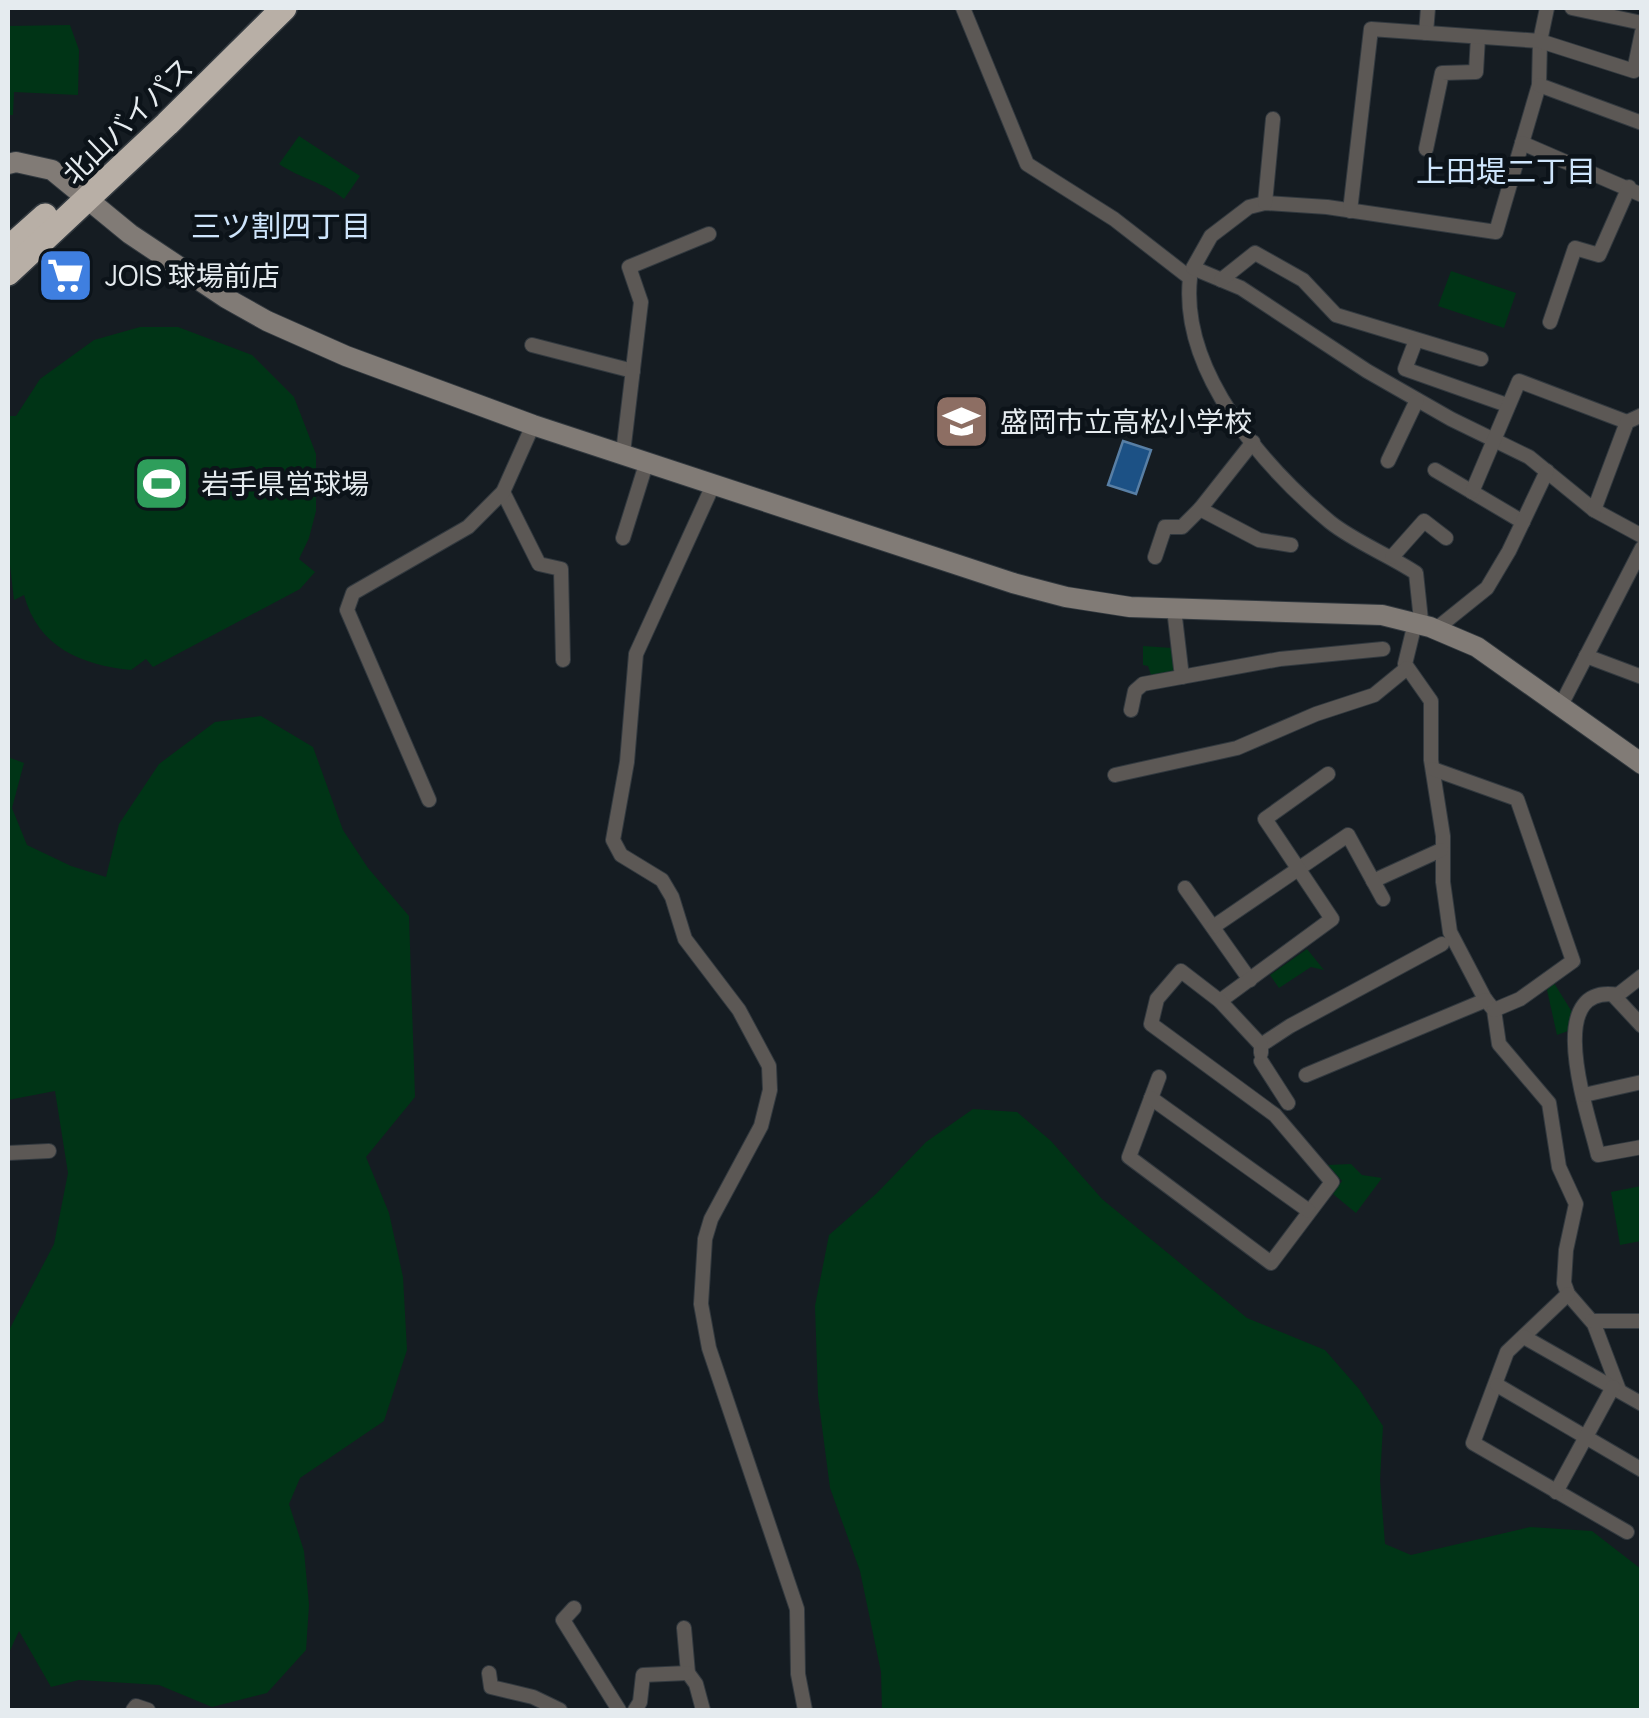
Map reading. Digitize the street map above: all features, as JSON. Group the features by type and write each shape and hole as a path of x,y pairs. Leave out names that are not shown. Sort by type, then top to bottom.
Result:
{"highway":[{"name":"北山バイパス","path":"8,273 262,8"},
{"name":"北山バイパス","path":"8,249 82,195 284,8"}],"street":[{"path":"963,8 1027,164 1114,219 1190,278 1187,302 1194,336 1214,383 1252,442 1280,476 1333,524 1416,573 1424,624 1405,664 1431,700 1433,769 1450,932 1490,1005 1499,1044 1549,1104 1559,1167 1574,1195 1564,1267 1568,1294 1592,1321 1616,1388"},
{"path":"1426,33 1428,8"},
{"path":"1547,8 1540,41 1539,85 1496,232 1265,202 1232,217 1211,236 1193,268 1261,300 1286,320 1417,400 1529,457 1594,510 1642,536"},
{"path":"1572,8 1642,23"},
{"path":"1350,211 1372,29 1540,41 1634,71 1642,32"},
{"path":"1426,150 1442,73 1476,72 1478,37"},
{"path":"1539,85 1642,123"},
{"path":"1265,202 1273,118"},
{"path":"1522,143 1635,191 1599,255 1575,248 1550,322"},
{"path":"8,164 52,170 130,234 267,321 346,356 534,425 1066,598 1130,607 1382,615 1424,624 1477,648 1642,764"},
{"path":"623,454 640,302 629,267 708,234"},
{"path":"1221,280 1255,253 1303,280 1336,314 1480,359"},
{"path":"1395,387 1416,340"},
{"path":"532,345 633,370"},
{"path":"1405,369 1507,405"},
{"path":"1472,492 1519,382 1634,418 1594,510"},
{"path":"1388,461 1417,400"},
{"path":"429,800 347,610 353,593 468,527 503,492 534,425"},
{"path":"1155,557 1166,527 1182,527 1252,442"},
{"path":"622,538 647,462"},
{"path":"1435,470 1523,522"},
{"path":"1424,624 1487,588 1547,471"},
{"path":"714,483 636,654 628,762 613,840 620,855 662,880 672,897 685,939 739,1010 769,1066 770,1090 761,1126 711,1219 705,1238 701,1304 709,1348 797,1609 798,1674 805,1710"},
{"path":"503,492 539,564 561,569 563,660"},
{"path":"1200,509 1259,540 1291,545"},
{"path":"1392,557 1424,521 1446,538"},
{"path":"1560,706 1642,548"},
{"path":"1174,609 1182,676"},
{"path":"1131,710 1135,690 1143,684 1280,659 1383,649"},
{"path":"1586,656 1642,677"},
{"path":"1115,775 1193,760 1250,743 1316,714 1374,695 1407,668"},
{"path":"1306,1075 1490,1005 1520,999 1573,961 1516,799 1433,769"},
{"path":"1220,1001 1332,919 1265,819 1328,774"},
{"path":"1213,928 1348,835 1383,899"},
{"path":"1373,881 1442,850"},
{"path":"1184,888 1250,980"},
{"path":"1261,1053 1290,1026 1442,944"},
{"path":"1159,1077 1129,1157 1270,1263 1332,1182 1274,1115 1172,1046 1151,1024 1158,999 1181,971 1220,1001 1261,1053 1288,1104"},
{"path":"1642,976 1618,995 1591,999 1578,1012 1575,1048 1598,1155 1642,1147"},
{"path":"1618,995 1642,1026"},
{"path":"1584,1094 1642,1082"},
{"path":"1151,1098 1309,1211"},
{"path":"8,1153 49,1151"},
{"path":"1568,1294 1507,1352 1474,1443 1627,1532"},
{"path":"1592,1321 1642,1321"},
{"path":"1524,1337 1642,1404"},
{"path":"1496,1385 1642,1470"},
{"path":"1556,1492 1616,1388"},
{"path":"574,1608 563,1620 619,1710"},
{"path":"684,1628 688,1672 696,1684 702,1710"},
{"path":"635,1710 640,1702 643,1674 688,1672"},
{"path":"490,1673 492,1687 533,1696 560,1710"},
{"path":"133,1710 136,1706 148,1710"}],"green space":[{"path":"70,25 79,50 78,95 14,92 13,115 8,115 8,26"},
{"path":"299,136 360,176 344,199 279,164"},
{"path":"1451,271 1516,293 1504,328 1438,306"},
{"name":"岩手県営球場","path":"140,327 178,327 252,355 294,397 316,454 316,511 299,559 315,572 300,589 153,667 146,659 131,670 95,663 64,650 40,628 24,595 14,600 8,548 8,416 16,416 40,379 94,340"},
{"path":"1143,646 1172,648 1176,672 1151,675 1148,666 1143,665"},
{"path":"261,716 313,747 343,830 368,868 409,916 415,1097 366,1157 389,1213 403,1277 407,1350 384,1421 300,1478 289,1504 304,1551 309,1605 306,1650 267,1693 212,1707 159,1685 79,1680 51,1687 19,1631 8,1655 8,1332 54,1244 68,1173 55,1091 8,1100 8,757 24,763 12,808 27,845 106,877 119,824 159,764 215,722"},
{"path":"1307,949 1324,970 1311,967 1279,988 1270,975"},
{"path":"1554,983 1572,1012 1568,1031 1557,1035 1547,990"},
{"path":"973,1109 1017,1112 1051,1141 1102,1199 1247,1318 1325,1350 1359,1389 1383,1426 1380,1480 1385,1544 1411,1555 1530,1527 1592,1531 1641,1569 1641,1710 882,1710 881,1672 860,1571 830,1488 818,1396 815,1306 829,1235 926,1142"},
{"path":"1351,1164 1362,1175 1382,1178 1356,1213 1333,1194 1342,1181 1328,1165"},
{"path":"1641,1186 1641,1241 1620,1245 1611,1192"}],"water":[{"path":"1123,441 1151,450 1136,494 1108,485"}],"place":[{"name":"JOIS 球場前店","path":"66,275"},
{"name":"盛岡市立高松小学校","path":"961,421"},
{"name":"岩手県営球場","path":"162,483"}],"district":[{"name":"上田堤二丁目","path":"1506,170"},
{"name":"三ツ割四丁目","path":"281,225"}]}
